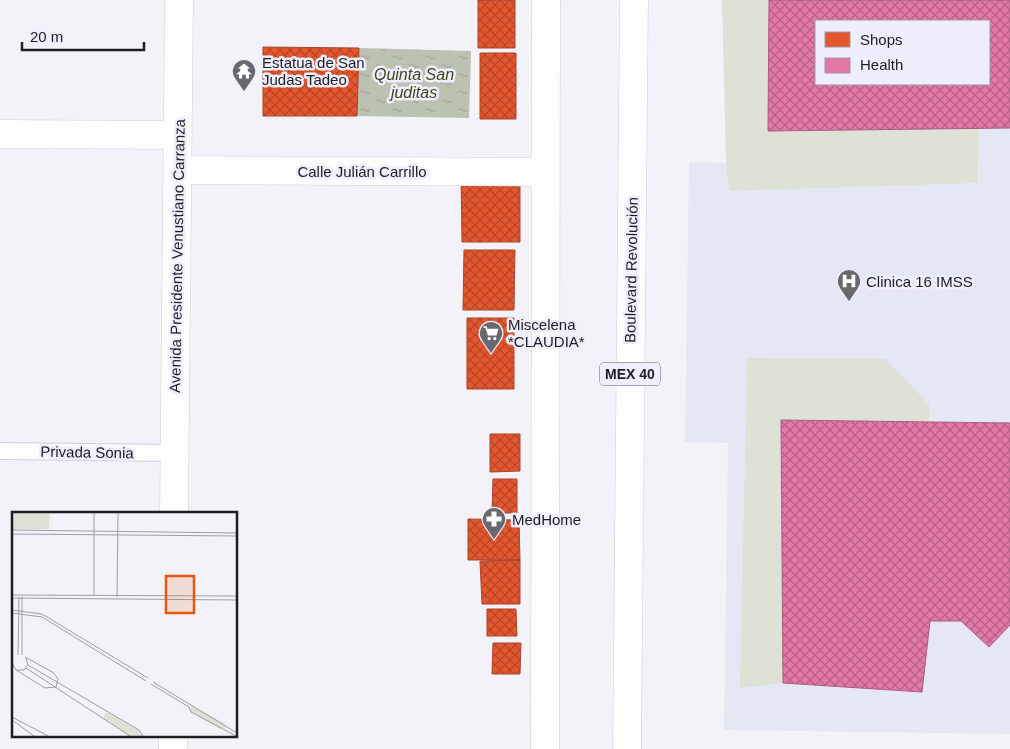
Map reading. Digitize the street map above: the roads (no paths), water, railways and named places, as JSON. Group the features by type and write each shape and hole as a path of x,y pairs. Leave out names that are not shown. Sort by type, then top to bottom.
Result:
{"main road":[{"name":"Avenida Presidente Venustiano Carranza","path":"174,512 179,0"},
{"path":"544,749 546,0"},
{"name":"Boulevard Revolución","path":"627,749 634,0"},
{"path":"0,134 178,136"},
{"name":"Calle Julián Carrillo","path":"178,170 545,172"},
{"path":"173,736 173,749"}],"lane":[{"name":"Privada Sonia","path":"0,451 175,453"}],"water":[{"name":"Quinta San juditas","path":"359,48 471,51 469,118 357,116"}],"place":[{"name":"Estatua de San Judas Tadeo","path":"244,92"},
{"name":"Clinica 16 IMSS","path":"849,302"},
{"name":"Miscelena *CLAUDIA*","path":"491,354"},
{"name":"MedHome","path":"494,540"}]}
